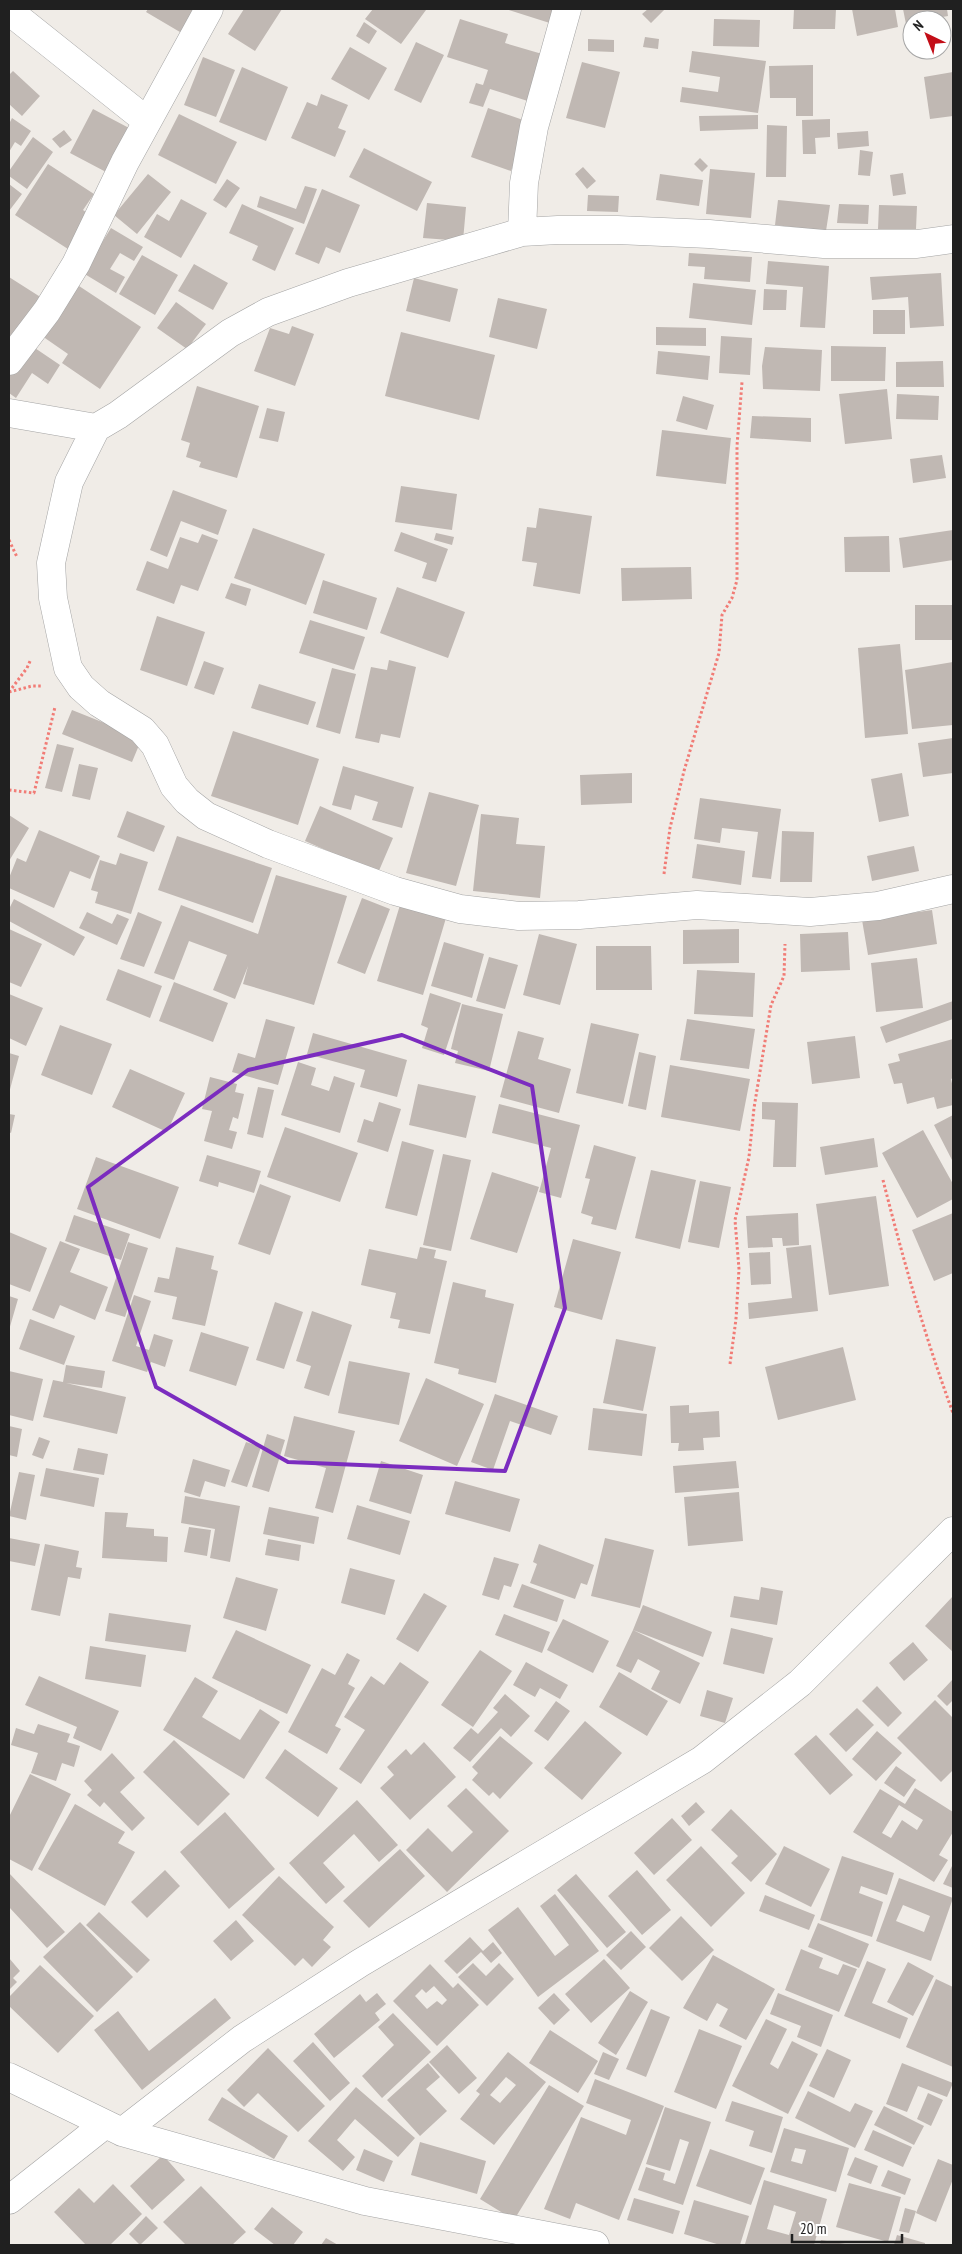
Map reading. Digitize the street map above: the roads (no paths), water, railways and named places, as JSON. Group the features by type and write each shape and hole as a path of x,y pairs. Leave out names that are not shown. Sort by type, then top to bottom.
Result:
{"street":[{"path":"9,361 47,311 76,264 147,121 209,9"},
{"path":"522,232 524,183 534,126 567,9"},
{"path":"9,10 147,121"},
{"path":"953,239 917,244 824,244 690,233 617,230 522,232 366,278 268,312 230,333 118,415 96,428 68,482 51,563 53,598 59,634 68,668 81,687 99,703 142,730 155,745 174,786 187,801 206,816 268,844 395,891 460,909 519,916 579,915 697,905 810,912 878,906 953,889"},
{"path":"9,413 96,428"},
{"path":"9,2200 242,2039 360,1963 702,1760 800,1683 953,1531"},
{"path":"9,2077 113,2129 365,2201 595,2245"}]}
